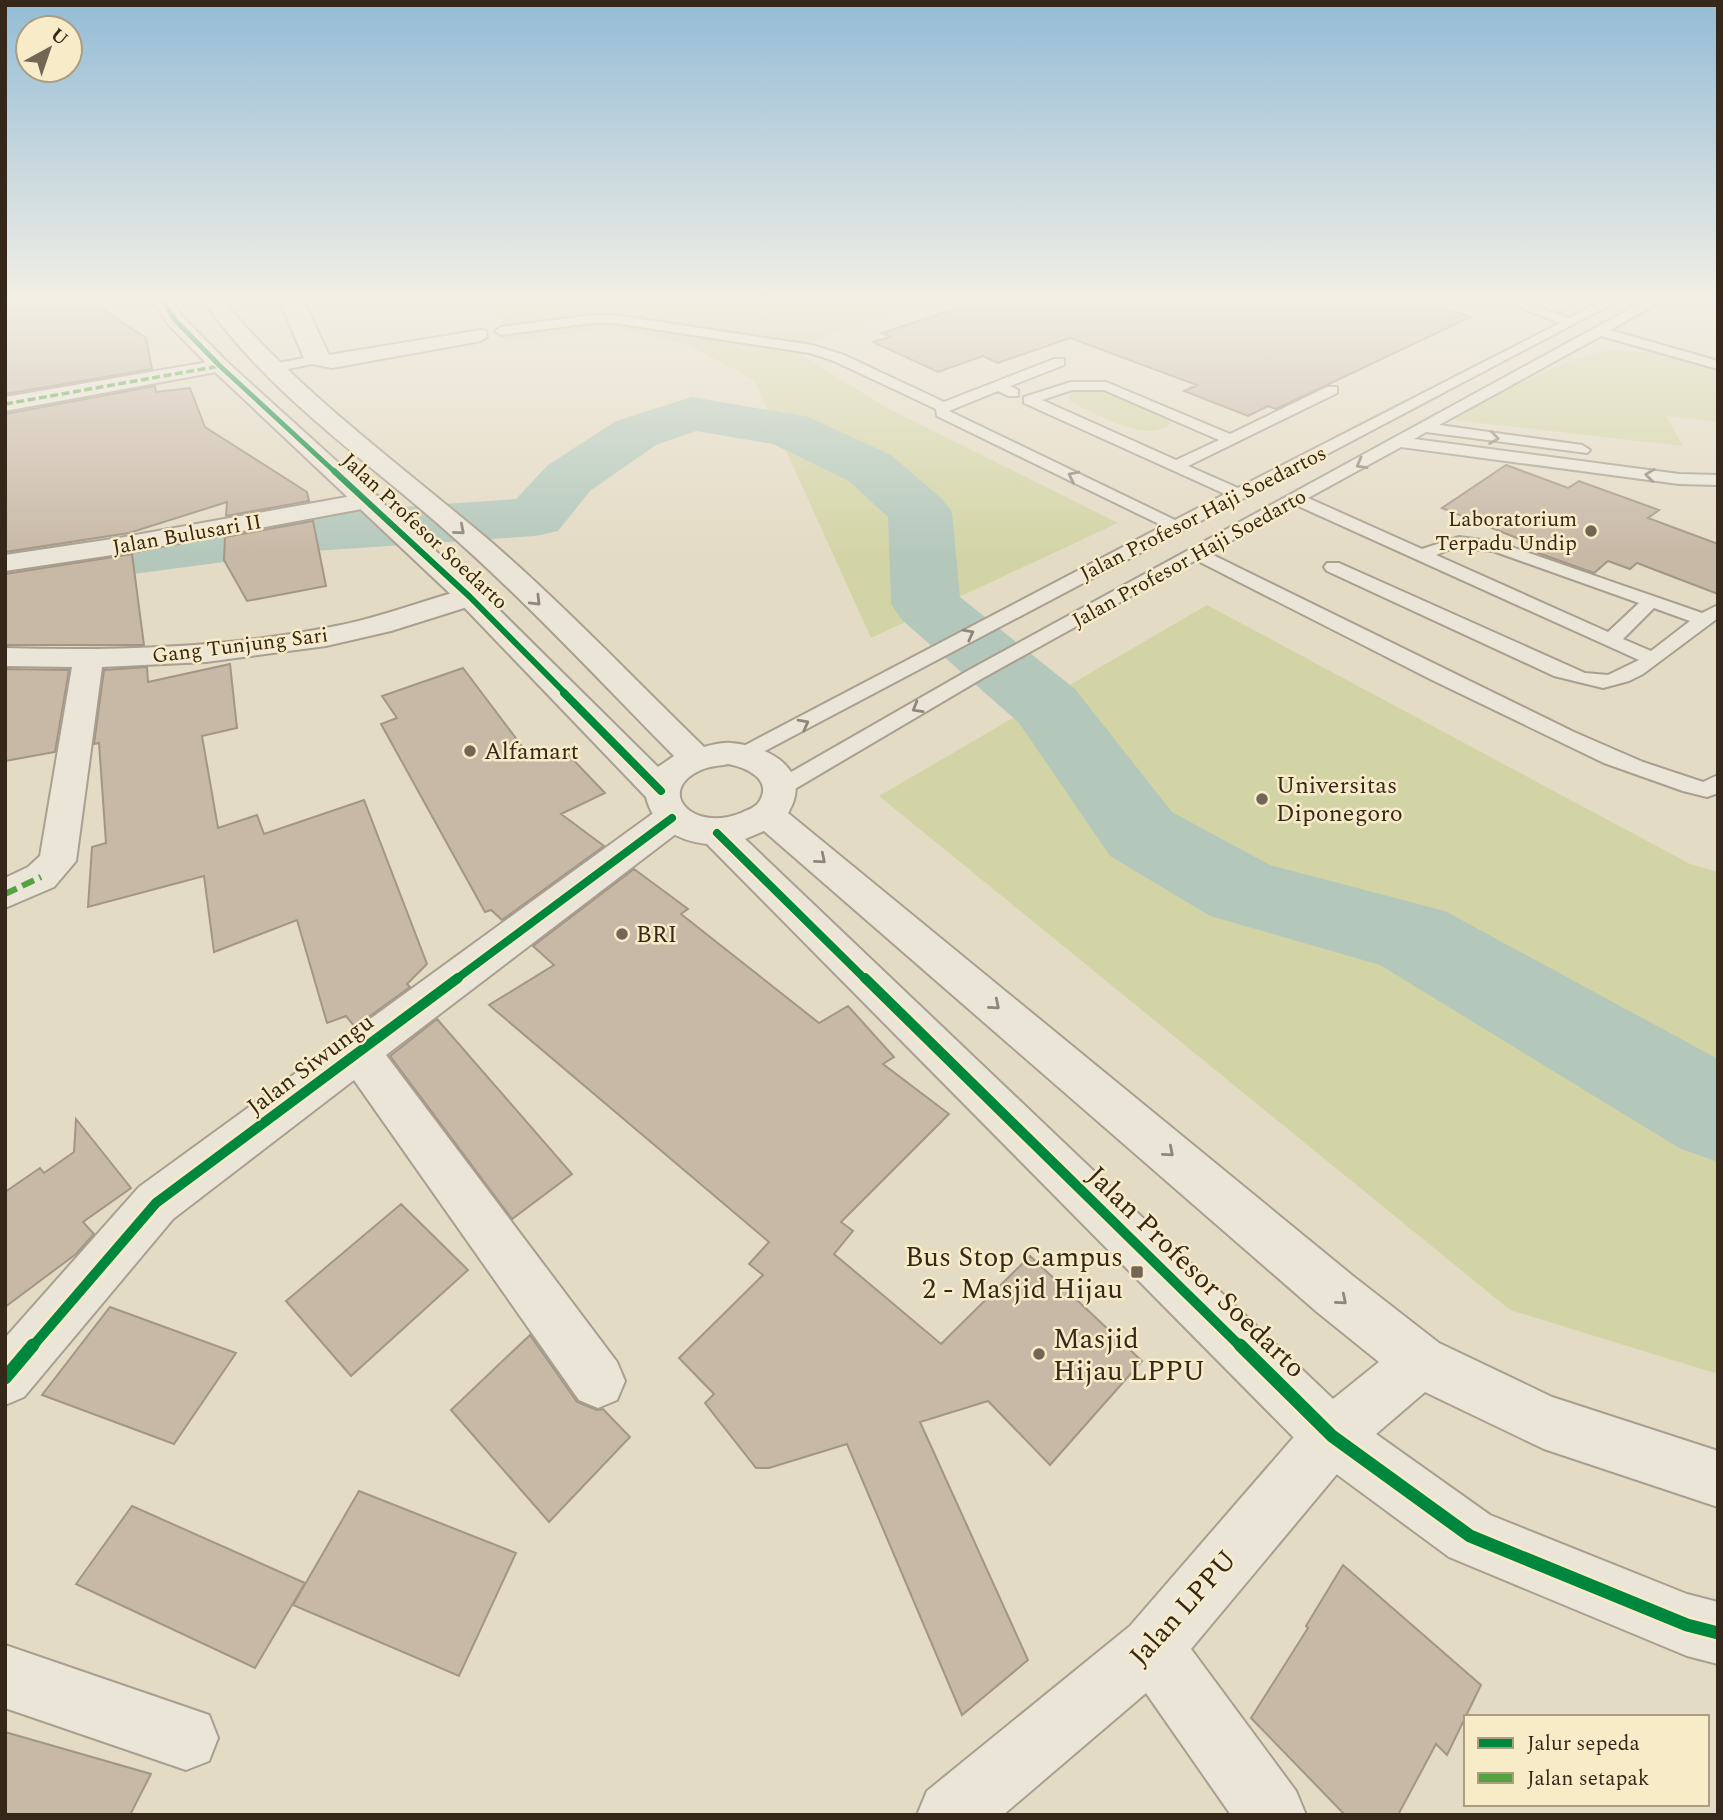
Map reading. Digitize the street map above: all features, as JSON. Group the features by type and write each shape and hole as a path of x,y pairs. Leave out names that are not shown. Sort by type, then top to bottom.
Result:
{"street":[{"path":"5,404 113,385"},
{"name":"Jalan Profesor Soedarto","path":"241,385 470,597 667,805 699,831 717,833 745,828 774,801"},
{"name":"Jalan Profesor Soedarto","path":"292,385 396,478 487,553 695,758"},
{"name":"Jalan Bulusari II","path":"5,563 375,508"},
{"name":"Gang Tunjung Sari","path":"5,657 88,660 215,652 326,637 382,625 470,597"},
{"path":"5,894 41,877 58,861 88,660"},
{"path":"667,805 664,783 676,769 695,758 728,753 744,755 769,768 778,777 774,801 1335,1294 1420,1362 1544,1422 1718,1479"},
{"name":"Jalan Siwungu","path":"5,1378 156,1203 359,1052 667,805"},
{"name":"Jalan Profesor Soedarto","path":"717,833 1332,1436 1469,1536 1687,1625 1718,1633"},
{"path":"359,1052 598,1381"},
{"name":"Jalan LPPU","path":"951,1815 1152,1648 1332,1436 1420,1362"},
{"path":"1152,1648 1272,1815"},
{"path":"5,1676 186,1738"}],"lane":[{"path":"896,385 943,407 999,386 1240,495"},
{"name":"Jalan Profesor Haji Soedartos","path":"744,755 1016,609 1450,385"},
{"name":"Jalan Profesor Haji Soedarto","path":"774,801 976,674 1503,385"},
{"path":"1029,400 1071,386 1106,386 1230,439"},
{"path":"1176,466 1332,390"},
{"path":"943,407 942,412 1177,527"},
{"path":"1427,428 1595,452"},
{"path":"1400,442 1679,479 1718,480"},
{"path":"1688,464 1718,468"},
{"path":"1297,499 1653,659"},
{"path":"1423,555 1446,542 1467,541 1497,547 1652,600 1710,615"},
{"path":"1196,554 1635,769 1674,782 1714,788"},
{"path":"1333,567 1561,672 1587,680 1609,681 1653,659 1710,615"},
{"path":"1612,639 1652,600"}],"green space":[{"path":"756,385 850,385 889,409 1118,523 871,638"},
{"path":"1517,385 1718,385 1718,422 1666,416 1683,446 1454,420"},
{"path":"1077,389 1106,389 1164,414 1170,424 1147,431 1105,419 1069,401 1070,392"},
{"path":"1207,605 1690,864 1718,872 1718,1374 1510,1310 879,796"}],"building":[{"path":"5,385 58,385 5,394"},
{"path":"1197,385 1327,385 1276,409 1268,406 1248,416 1184,391"},
{"path":"155,386 156,392 190,388 205,427 307,492 309,501 226,516 227,502 129,533 5,552 5,414"},
{"name":"Laboratorium Terpadu Undip","path":"1506,465 1568,488 1579,481 1659,510 1648,518 1718,544 1718,594 1637,563 1630,569 1608,561 1594,573 1538,553 1542,548 1442,508"},
{"path":"313,521 326,586 247,601 224,560 225,537"},
{"path":"132,554 144,645 5,645 5,574"},
{"path":"230,664 237,728 202,736 218,828 257,815 264,834 364,800 427,964 407,984 410,987 355,1027 346,1016 327,1023 297,920 214,952 204,876 88,907 92,847 106,843 99,743 94,744 104,670 147,667 148,682"},
{"path":"463,668 533,761 562,748 605,793 561,814 604,846 502,920 491,910 485,912 381,724 397,718 382,696"},
{"path":"5,669 69,670 55,752 5,761"},
{"path":"634,869 688,909 681,914 819,1023 848,1006 894,1057 883,1064 949,1114 841,1222 853,1231 834,1254 941,1344 1030,1256 1142,1361 1050,1465 988,1401 920,1422 1028,1660 962,1715 847,1444 769,1468 756,1468 705,1403 714,1394 679,1358 763,1275 749,1264 769,1242 489,1005 554,965 533,946"},
{"path":"437,1019 572,1174 512,1219 390,1056"},
{"path":"76,1119 131,1188 83,1222 94,1234 76,1254 5,1307 5,1192 40,1168 44,1173 74,1152"},
{"path":"401,1204 468,1270 351,1376 286,1301"},
{"path":"110,1307 236,1353 174,1444 42,1395"},
{"path":"530,1335 577,1402 597,1410 603,1409 630,1437 549,1522 451,1410"},
{"path":"359,1491 516,1553 459,1676 293,1605"},
{"path":"132,1506 305,1583 255,1668 76,1584"},
{"path":"1343,1565 1481,1685 1466,1715 1464,1715 1447,1755 1436,1744 1398,1815 1345,1815 1251,1718 1308,1628 1306,1626"},
{"path":"5,1732 151,1774 130,1815 5,1815"}],"waterway":[{"path":"5,571 299,533 535,517 569,478 636,433 692,414 788,429 870,468 920,512 926,604 1047,706 1141,834 1243,892 1411,937 1718,1114"}],"marked path":[{"path":"5,404 113,385"},
{"path":"5,894 41,877"}],"cycle path":[{"path":"240,385 470,597 661,791"},
{"path":"5,1378 156,1203 672,818"},
{"path":"717,833 1332,1436 1470,1536 1687,1625 1718,1633"}],"place":[{"name":"Laboratorium Terpadu Undip","path":"1591,531"},
{"name":"Alfamart","path":"470,751"},
{"name":"Universitas Diponegoro","path":"1262,799"},
{"name":"BRI","path":"622,934"},
{"name":"Bus Stop Campus 2 - Masjid Hijau","path":"1137,1272"},
{"name":"Masjid Hijau LPPU","path":"1039,1354"}]}
